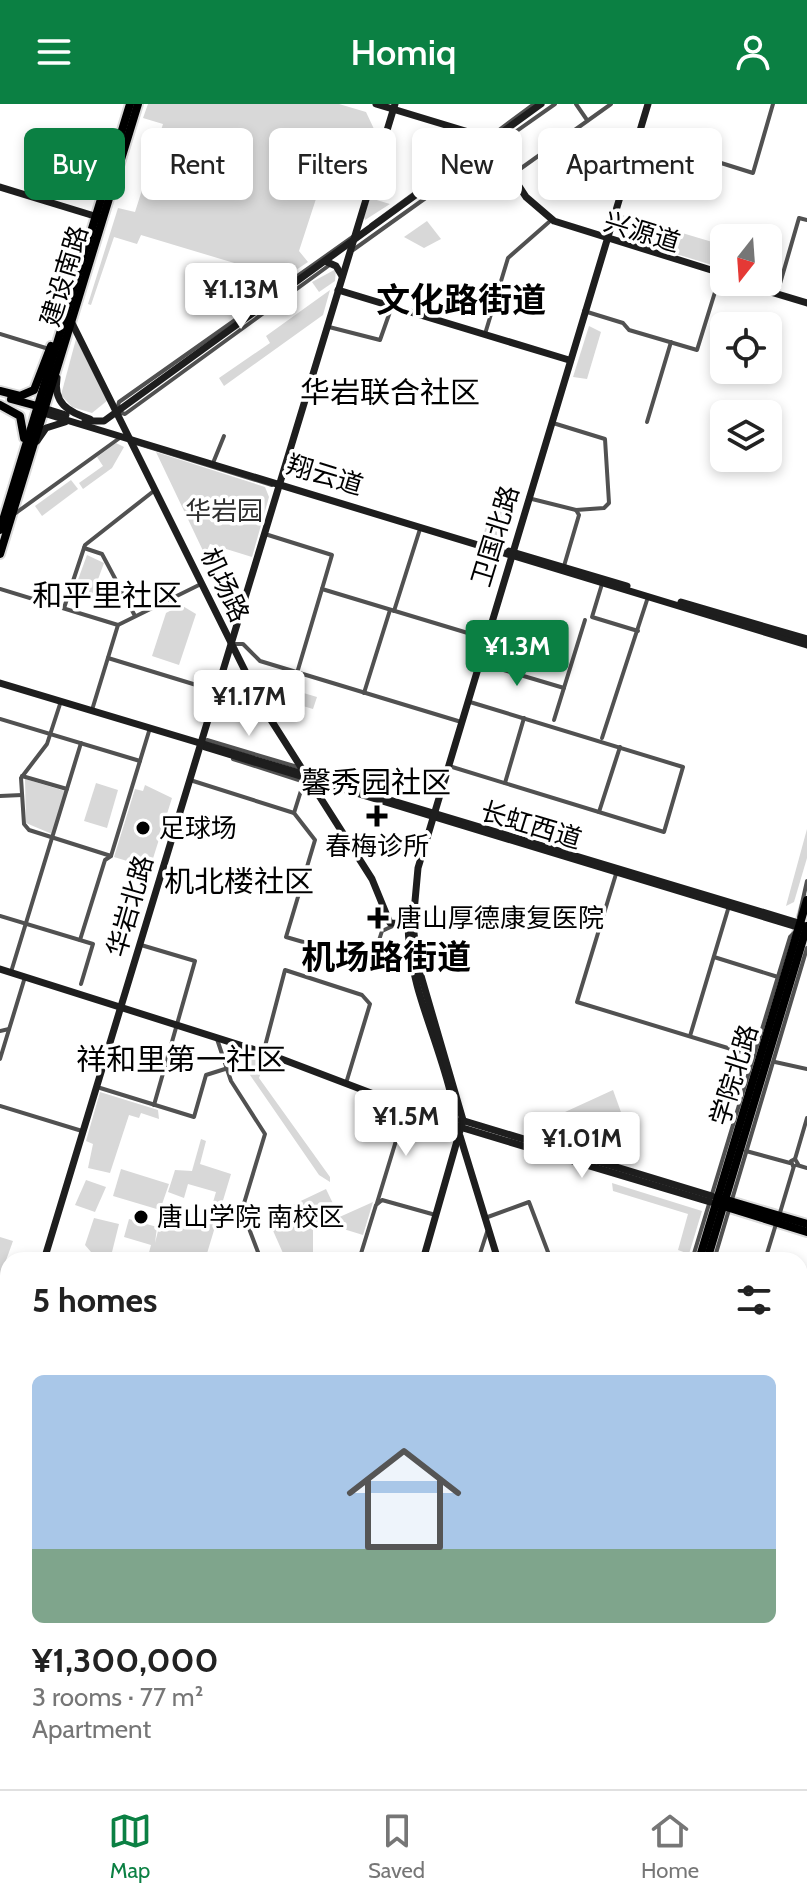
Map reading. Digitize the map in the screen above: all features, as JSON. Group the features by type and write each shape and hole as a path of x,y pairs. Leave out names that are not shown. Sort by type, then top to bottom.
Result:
{"main road":[{"name":"建设南路","path":"61,342 71,321 130,104"},
{"name":"建设南路","path":"18,482 99,217 138,104"},
{"path":"376,104 457,128"},
{"path":"512,128 544,104"},
{"name":"卫国北路","path":"640,128 645,104"},
{"name":"卫国北路","path":"432,813 645,104"},
{"name":"华岩北路","path":"46,1252 394,107"},
{"path":"0,187 99,217"},
{"name":"兴源道","path":"522,191 547,217 604,240"},
{"path":"0,398 92,423 104,421 329,263 370,227 412,198"},
{"name":"兴源道","path":"522,198 549,222 710,272"},
{"path":"118,414 414,200"},
{"name":"卫国北路","path":"460,1126 421,982 410,924 418,868 481,637 528,498 617,200"},
{"path":"329,263 341,271 342,278"},
{"path":"338,290 567,360"},
{"path":"782,294 807,301"},
{"name":"机场路","path":"71,321 269,718 372,879 390,923 395,925"},
{"path":"0,398 20,396 34,390 49,349 61,342"},
{"path":"61,342 56,383 59,401 76,415 104,421"},
{"path":"0,398 17,412 25,427 18,482"},
{"name":"翔云道","path":"40,410 648,597 807,642"},
{"path":"0,530 18,482 43,431 50,425 71,422"},
{"path":"0,554 5,517"},
{"name":"翔云道","path":"509,552 564,566 807,642"},
{"name":"长虹西道","path":"0,683 805,928"},
{"name":"长虹西道","path":"617,870 805,928"},
{"name":"学院北路","path":"709,1252 721,1202 805,928 807,900"},
{"path":"395,925 410,924"},
{"name":"学院北路","path":"702,1252 745,1149 781,978 805,928"},
{"path":"0,969 264,1050 460,1126"},
{"path":"178,1023 460,1126 807,1224"},
{"path":"422,1252 460,1126"},
{"path":"460,1126 496,1252"},
{"path":"422,1252 460,1126"},
{"path":"778,1218 807,1232"}],"street":[{"path":"501,128 534,104"},
{"path":"521,128 555,104"},
{"path":"576,104 587,120"},
{"path":"522,168 611,104"},
{"path":"722,163 753,173 773,104"},
{"path":"782,275 799,218 807,220"},
{"path":"485,334 508,258 549,222"},
{"path":"584,311 697,350 716,296"},
{"path":"327,326 380,340 392,306"},
{"path":"0,334 49,349"},
{"path":"647,422 671,342"},
{"path":"528,498 576,510 604,508 609,503 605,439 550,422"},
{"path":"5,517 127,436 141,447 268,485 281,483"},
{"path":"213,463 224,436"},
{"path":"64,608 83,548 157,489"},
{"path":"564,566 580,517 576,510"},
{"path":"364,693 421,525"},
{"path":"265,534 332,555 297,673"},
{"path":"83,548 102,554 135,616"},
{"path":"92,710 118,625 203,583"},
{"path":"602,583 592,617 638,631"},
{"path":"0,589 118,625"},
{"path":"322,589 481,637"},
{"path":"602,738 648,597"},
{"path":"554,720 585,620"},
{"path":"231,645 243,644 260,661 458,721"},
{"path":"108,658 216,691"},
{"path":"478,662 564,688"},
{"path":"61,701 51,734 22,776 25,827 111,856"},
{"path":"448,766 664,832 683,767 467,701"},
{"path":"505,783 524,718"},
{"path":"0,719 140,761"},
{"path":"80,940 105,860 111,856 150,728"},
{"path":"200,743 207,740 308,777 294,813"},
{"path":"11,972 81,743"},
{"path":"599,812 620,747"},
{"path":"22,776 67,789"},
{"path":"189,780 294,813 315,845 286,937 372,962 382,931 395,925"},
{"path":"0,796 22,795"},
{"path":"617,870 577,1002 764,1060 807,1069"},
{"path":"805,928 798,909 807,881"},
{"path":"690,1036 729,906"},
{"path":"0,916 93,944 81,984"},
{"path":"140,945 195,961 154,1105"},
{"path":"764,1060 807,948"},
{"path":"714,957 781,978"},
{"path":"264,1050 285,970 362,995 370,1004 347,1080"},
{"path":"0,1059 25,977"},
{"path":"0,1031 9,1029"},
{"path":"217,1037 225,1069 265,1134 242,1210 258,1252"},
{"path":"97,1087 194,1117 206,1075 225,1069"},
{"path":"361,1252 407,1105"},
{"path":"0,1106 82,1131"},
{"path":"767,1252 807,1120"},
{"path":"745,1149 807,1167"},
{"path":"376,1205 382,1200 432,1214"},
{"path":"485,1218 529,1202 548,1252"},
{"path":"696,1252 721,1202"},
{"path":"715,1252 721,1202"},
{"path":"480,1252 488,1228"}],"green space":[{"path":"148,104 339,104 366,112 374,128 269,128 269,200 316,200 299,251 308,262 284,278 141,235 137,244 114,237 91,305 88,304 118,208 135,212 141,193 141,200 253,200 253,128 162,128 163,124 143,118"},
{"path":"369,200 390,204 365,220"},
{"path":"622,215 710,241 710,264 624,238 618,232"},
{"path":"427,221 441,239 424,248 404,237"},
{"path":"336,269 335,281 319,292 312,282"},
{"path":"330,290 323,315 224,386 219,378 270,343 266,336"},
{"path":"589,326 601,332 587,379 573,377"},
{"path":"76,339 108,400 92,413 72,407 61,395"},
{"path":"116,443 124,447 112,468 83,489 79,483 103,466 97,457"},
{"name":"华岩园","path":"156,452 265,487 269,497 252,557 210,544 205,555"},
{"path":"71,480 78,489 42,516 35,506"},
{"path":"492,507 510,513 502,537 497,542 482,539"},
{"path":"87,555 104,563 93,593 75,588"},
{"path":"181,605 196,614 179,665 152,656 166,613"},
{"path":"280,686 317,697 313,709 276,698"},
{"path":"25,779 65,791 52,834 26,823"},
{"path":"96,783 118,790 107,828 84,821"},
{"path":"145,785 172,798 150,868 114,857 135,789 143,791"},
{"path":"807,829 807,858 794,902 786,906"},
{"path":"243,1050 266,1059 259,1078 330,1177 330,1182 319,1175 250,1075"},
{"path":"613,1090 635,1151 619,1160 539,1137 541,1123"},
{"path":"100,1092 158,1110 159,1119 141,1113 139,1118 129,1115 110,1173 88,1168 93,1144 86,1141"},
{"path":"201,1139 206,1141 200,1164 231,1174 207,1252 149,1252 151,1245 124,1237 129,1219 157,1227 155,1243 165,1203 181,1208 177,1222 205,1230 216,1192 188,1184 184,1198 168,1192 175,1170 192,1171"},
{"path":"121,1169 169,1184 160,1210 113,1196"},
{"path":"86,1180 106,1187 95,1212 75,1205"},
{"path":"612,1183 702,1211 690,1252 678,1250 688,1214 613,1191"},
{"path":"326,1189 339,1216 335,1219 373,1202 363,1235 324,1223 313,1229 313,1252 282,1252 267,1217"},
{"path":"94,1218 119,1224 112,1252 91,1252 85,1245"},
{"path":"0,1237 13,1241 9,1252 0,1252"}],"place":[{"name":"春梅诊所","path":"377,816"},
{"name":"足球场","path":"143,828"},
{"name":"唐山厚德康复医院","path":"378,918"},
{"name":"唐山学院 南校区","path":"141,1217"}],"district":[{"name":"文化路街道","path":"461,300"},
{"name":"华岩联合社区","path":"390,392"},
{"name":"和平里社区","path":"107,595"},
{"name":"馨秀园社区","path":"376,782"},
{"name":"机北楼社区","path":"239,881"},
{"name":"机场路街道","path":"386,957"},
{"name":"祥和里第一社区","path":"181,1059"}]}
